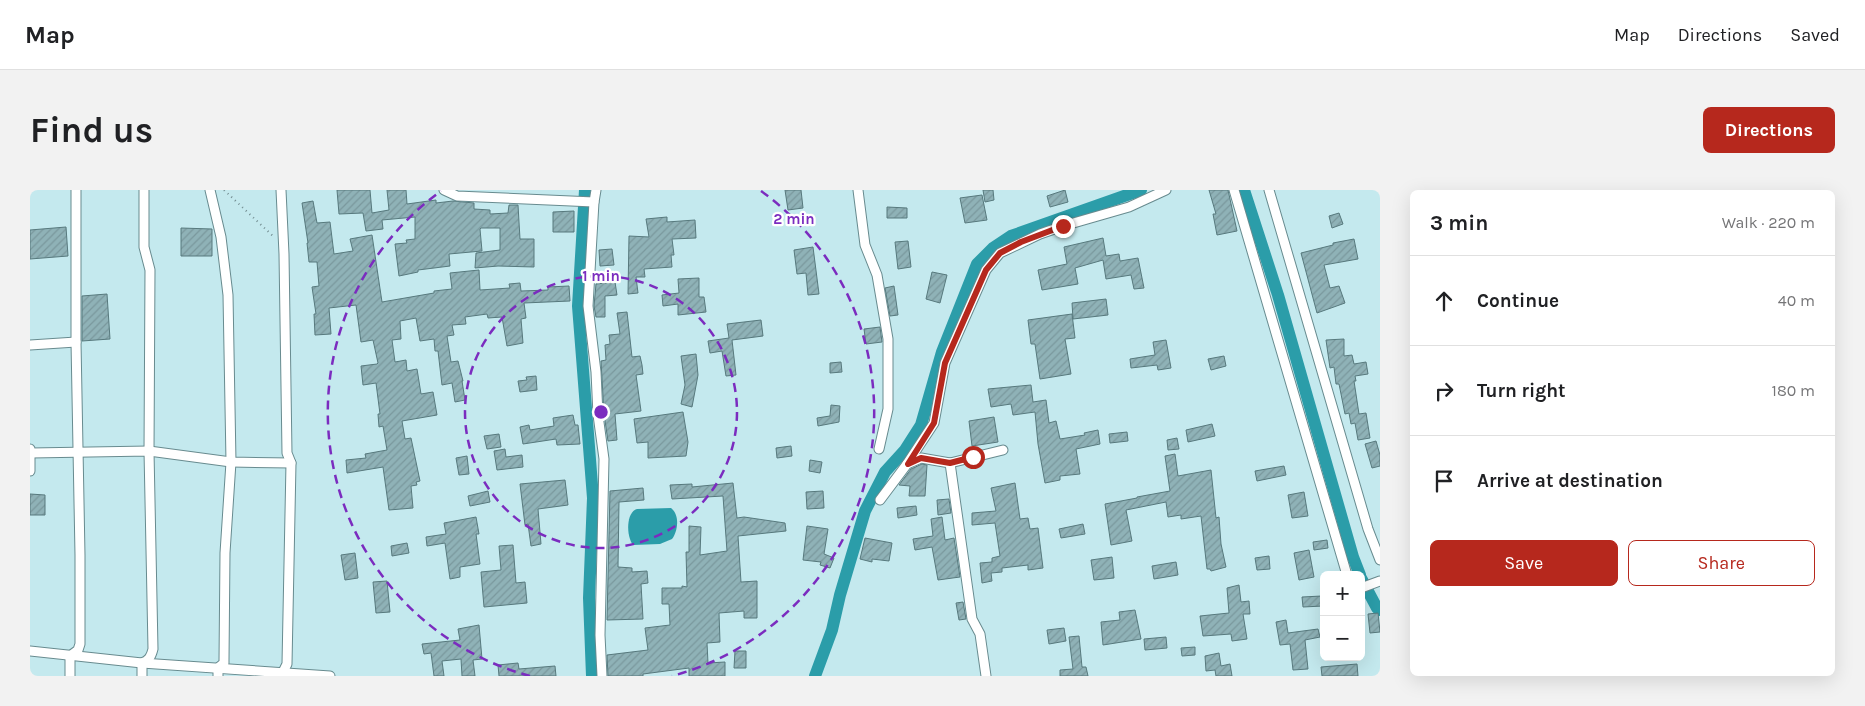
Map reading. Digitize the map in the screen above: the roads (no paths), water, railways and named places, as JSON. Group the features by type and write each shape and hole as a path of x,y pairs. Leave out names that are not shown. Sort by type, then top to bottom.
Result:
{"street":[{"path":"70,656 78,650 80,644 76,190"},
{"path":"142,663 148,660 153,649 149,451 150,270 144,247 144,190"},
{"path":"210,190 221,237 228,295 230,462 225,553 224,663 218,672"},
{"path":"281,190 284,254 287,453 291,462 287,664 281,675"},
{"path":"444,190 457,196 594,202"},
{"path":"596,190 588,306 604,459 600,635 602,676"},
{"path":"858,190 865,245 877,275 888,339 888,409 879,449"},
{"path":"880,500 908,464 934,423 945,363 986,270 1000,253 1040,234 1129,207 1166,190"},
{"path":"1234,190 1346,571"},
{"path":"1269,190 1366,520 1380,560"},
{"path":"30,345 76,342"},
{"path":"30,447 30,471"},
{"path":"908,464 921,458 950,463 1003,450"},
{"path":"30,453 149,451 230,462 291,462"},
{"path":"950,463 972,619 980,634 986,676"},
{"path":"1365,587 1379,582"},
{"path":"30,651 218,672 330,676"},
{"path":"70,656 70,676"},
{"path":"142,663 142,676"}],"water":[{"path":"671,508 677,519 676,532 672,539 660,544 633,545 629,536 628,525 633,511 637,509"}],"waterway":[{"path":"585,190 578,306 593,498 589,598 592,676"},
{"path":"815,676 832,630 840,595 865,511 885,472 905,450 921,425 942,352 977,264 993,248 1011,236 1141,190"},
{"path":"1244,190 1278,295 1358,571"},
{"path":"1365,586 1377,608 1380,610"}]}
